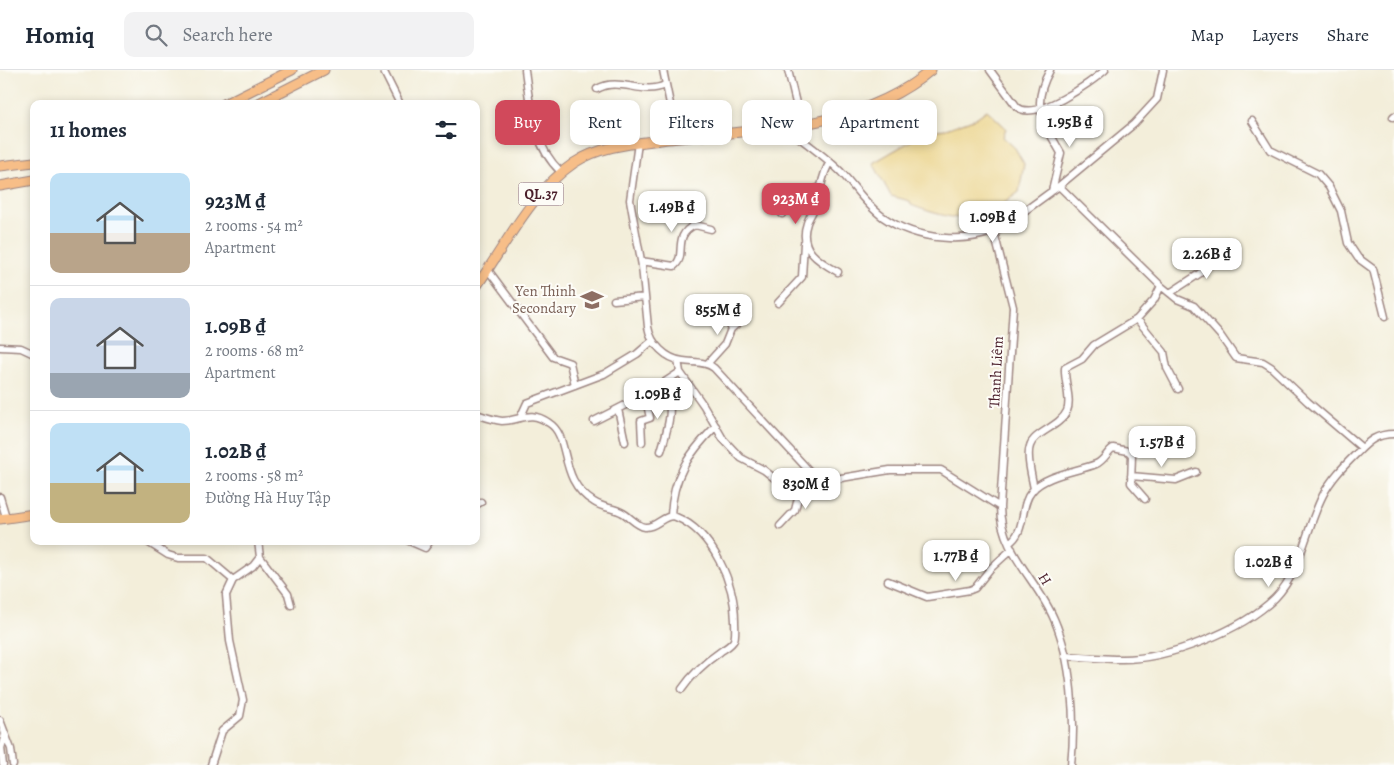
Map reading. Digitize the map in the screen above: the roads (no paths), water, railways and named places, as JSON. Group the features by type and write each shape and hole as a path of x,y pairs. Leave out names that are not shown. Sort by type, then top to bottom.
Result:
{"main road":[{"path":"232,100 292,70"},
{"path":"265,100 324,70"},
{"name":"QL.37","path":"812,122 845,115 882,102 906,89 930,70"},
{"path":"259,87 261,100"},
{"name":"QL.37","path":"480,281 537,199 561,172 589,155 630,145"},
{"path":"0,166 30,162"},
{"path":"0,186 30,181"},
{"path":"3,518 30,515"}],"street":[{"path":"383,70 398,100"},
{"path":"525,70 539,142 550,161 561,172"},
{"path":"662,70 668,100"},
{"path":"990,70 1019,108 1030,110 1041,108 1084,87 1105,70"},
{"path":"1050,70 1041,86 1041,108 1045,128 1061,153 1052,191"},
{"path":"808,145 830,162 883,217 905,228 938,237 966,238 994,232 1052,191 1118,139 1157,99 1163,70"},
{"path":"788,72 795,100"},
{"path":"597,89 614,83 649,89 665,85"},
{"path":"1252,121 1270,150 1318,174 1329,187 1342,212 1348,243 1358,258 1373,269 1385,317"},
{"path":"638,145 630,200 641,261 648,327 652,341 669,356 678,360 707,364 714,368 814,476 835,480 890,470 941,470 1000,507"},
{"path":"782,214 797,191 810,198 820,185 830,162"},
{"path":"778,303 802,277 806,226 818,200 820,185"},
{"path":"1058,186 1170,294 1194,306 1220,335 1236,358 1262,362 1271,366 1308,402 1362,448"},
{"path":"641,261 674,266 679,258 680,241 688,230 695,225 711,229"},
{"name":"Thanh Liêm","path":"994,232 1013,306 1000,517"},
{"path":"805,237 807,247 813,256 838,272"},
{"path":"1170,294 1199,274 1230,247"},
{"path":"488,270 553,357 570,363 575,385"},
{"path":"1034,489 1029,449 1032,442 1059,423 1067,411 1065,368 1082,359 1094,345 1137,320 1154,300 1161,286"},
{"path":"614,300 645,297"},
{"path":"1137,320 1164,352 1168,368 1178,389"},
{"path":"707,364 725,344 731,329 739,322"},
{"path":"521,416 527,403 604,374 636,354 652,341"},
{"path":"0,347 22,348 30,352"},
{"path":"678,360 680,372 724,439 741,458 764,470 779,482 800,488"},
{"path":"594,420 645,396 680,372"},
{"path":"661,452 670,404 669,396 662,385"},
{"path":"642,442 641,421 650,418 645,396"},
{"path":"618,409 625,442"},
{"path":"480,415 501,421 521,416 533,416 550,423 564,450 570,476 582,493 594,502 623,513 643,527 656,525 671,516"},
{"path":"671,516 672,492 678,477 691,454 716,426"},
{"path":"1065,656 1141,658 1202,641 1250,618 1276,598 1290,576 1323,495 1338,472 1371,438 1394,434"},
{"path":"888,581 927,597 975,588 990,568 1011,546 1019,532 1027,499 1034,489 1068,472 1098,464 1110,450 1116,447 1132,455 1132,485 1144,499"},
{"path":"1131,476 1176,480 1196,472"},
{"path":"780,526 795,510 800,488 814,476"},
{"path":"0,497 3,518"},
{"path":"671,516 690,525 709,546 722,567 735,604 734,640 696,669 682,689"},
{"name":"H","path":"1000,517 1004,534 1054,618 1065,656 1073,721 1071,765"},
{"path":"152,545 168,555 178,558 207,558 233,580"},
{"path":"258,545 260,558 288,594 291,605"},
{"path":"211,765 222,731 240,716 242,708 241,682 230,641 227,589 233,580 253,566 260,558"},
{"path":"0,720 11,749 13,765"},
{"path":"3,765 1,748 5,734"}],"place":[{"name":"Yen Thinh Secondary","path":"592,300"}]}
